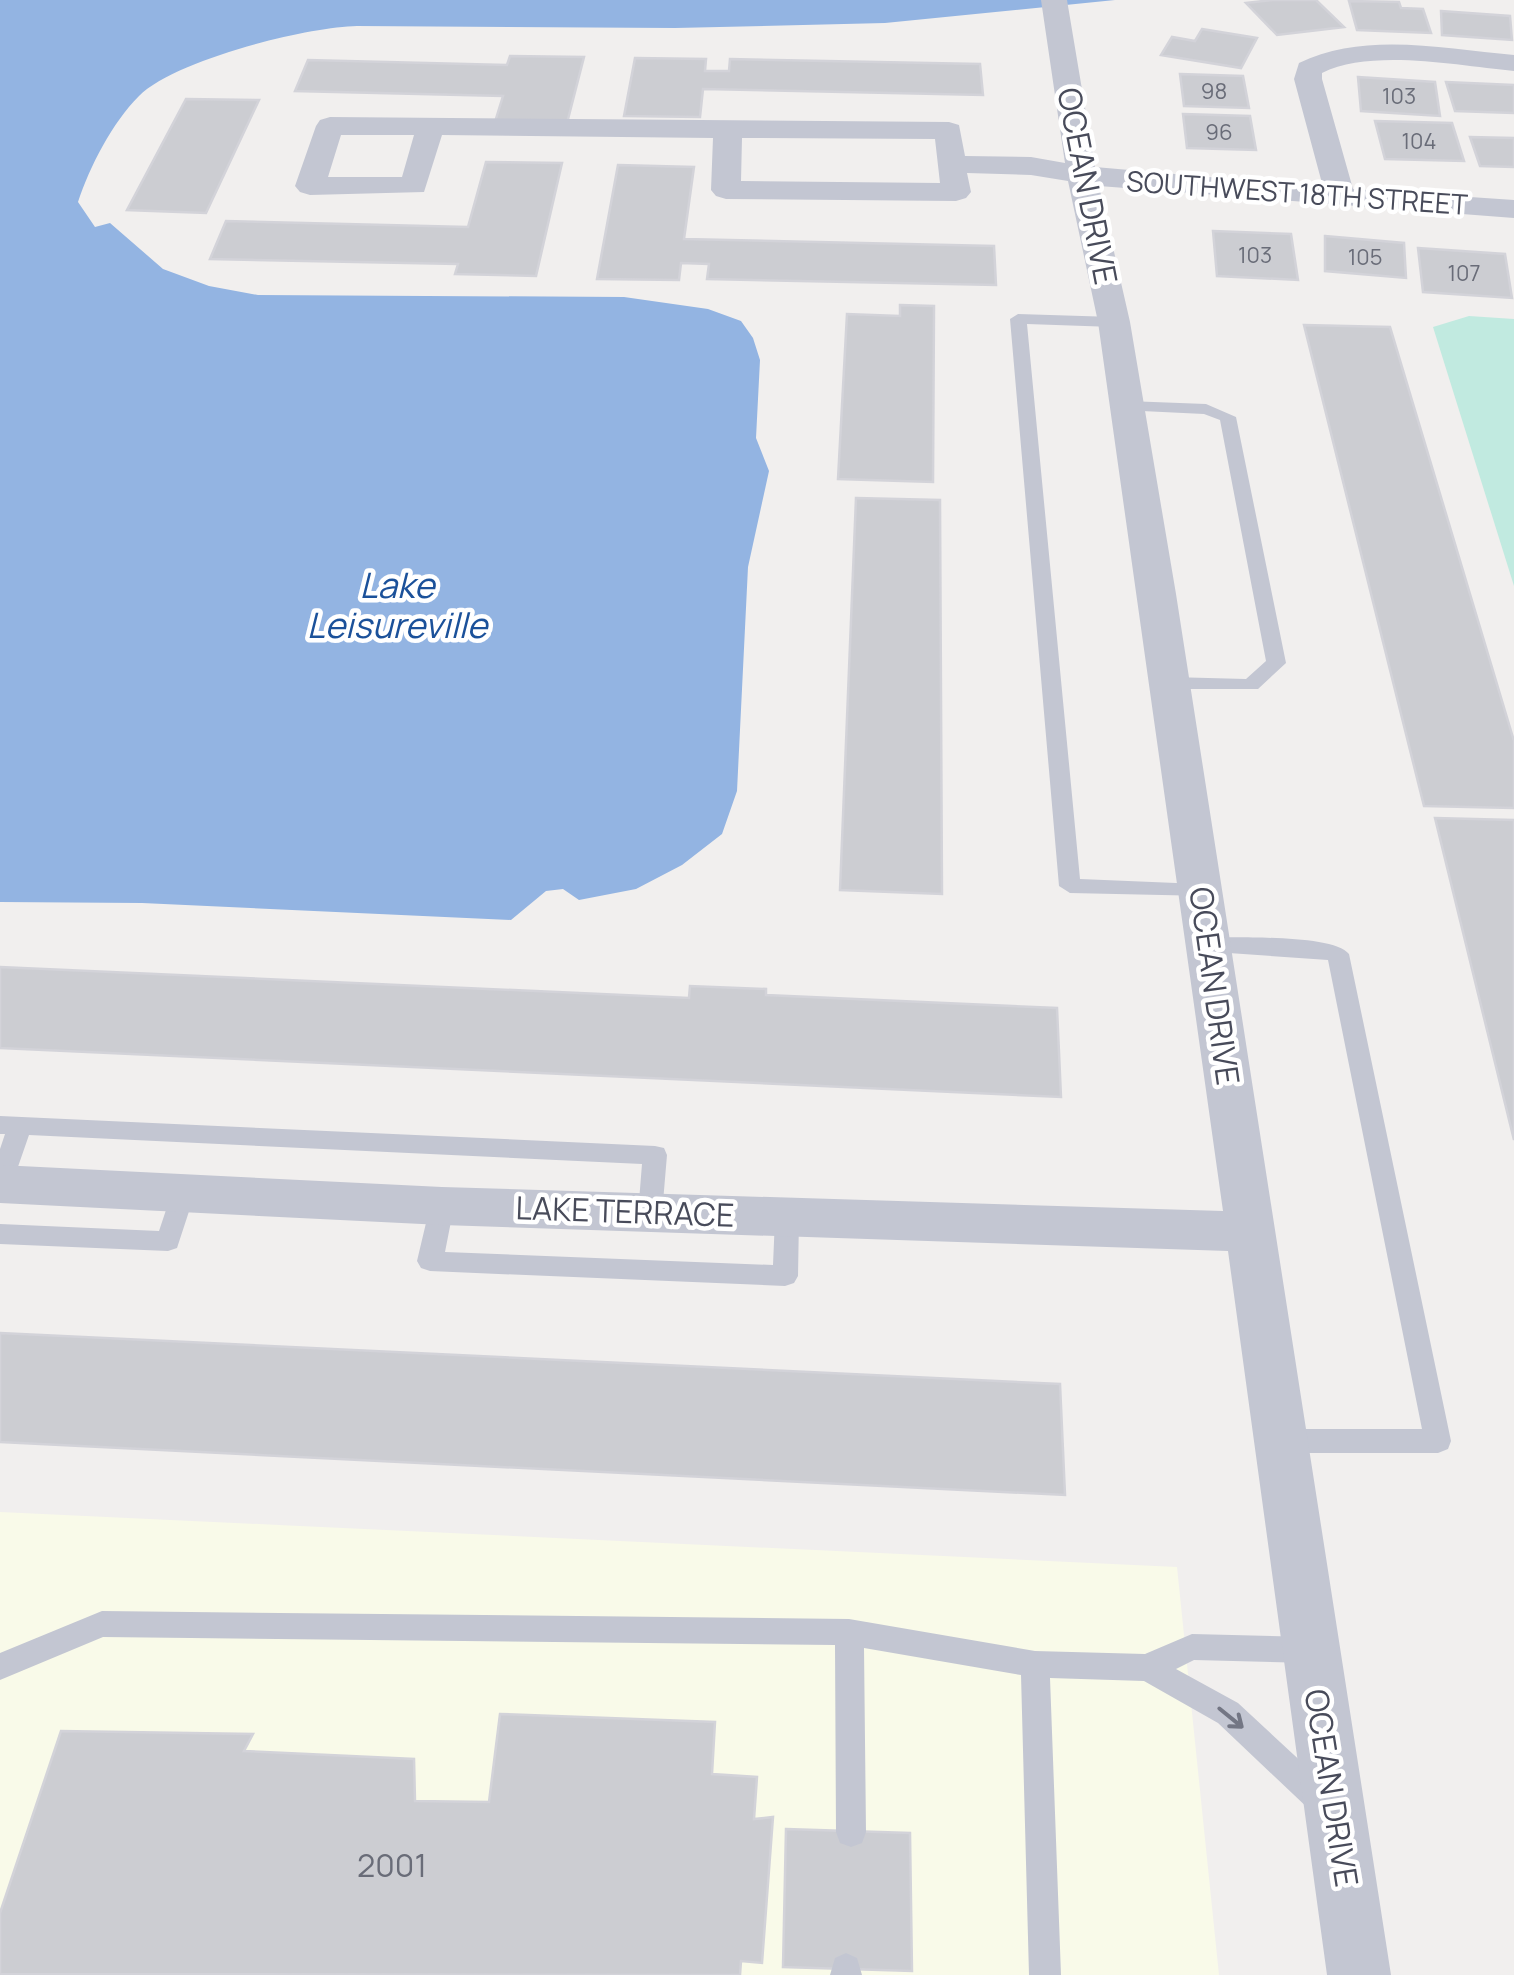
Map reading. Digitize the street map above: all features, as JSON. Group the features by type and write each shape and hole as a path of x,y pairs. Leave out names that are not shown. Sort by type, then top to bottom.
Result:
{"street":[{"name":"OCEAN DRIVE","path":"1055,8 1081,174 1128,406 1359,1975"},
{"path":"1341,197 1308,79 1310,69 1320,60 1364,53 1514,63"},
{"path":"430,126 728,129 949,132 956,192 726,190 728,129"},
{"name":"SOUTHWEST 18TH STREET","path":"951,164 1031,166 1130,182 1514,209"},
{"name":"LAKE TERRACE","path":"0,1184 650,1214 1251,1232"}],"lane":[{"path":"1114,322 1018,319 1070,886 1200,891"},
{"path":"1128,406 1206,409 1228,417 1276,663 1251,684 1170,683"},
{"path":"1208,945 1300,948 1338,954 1438,1441 1280,1441"},
{"path":"0,1184 10,1126 655,1155 650,1214"},
{"path":"0,1234 168,1242 183,1193"},
{"path":"442,1206 430,1262 785,1276 787,1218"},
{"path":"0,1667 102,1624 849,1632 1034,1664 1147,1668 1192,1648 1310,1650"},
{"path":"849,1632 850,1832"},
{"path":"1034,1664 1045,1975"},
{"path":"1147,1668 1228,1713 1334,1812"}],"shaded area":[{"path":"0,1512 1177,1567 1219,1975 0,1975"}],"green space":[{"path":"1469,316 1514,319 1514,586 1433,327"}],"water":[{"name":"Lake Leisureville","path":"0,0 1115,0 885,23 675,28 334,28 242,48 181,70 139,96 111,132 78,202 95,227 110,223 163,269 209,286 258,295 624,297 708,309 741,321 753,338 760,360 756,438 769,471 748,567 737,791 722,834 682,865 636,889 579,900 563,889 546,891 511,920 142,903 0,902"}],"building":[{"path":"1316,0 1344,27 1277,35 1246,3"},
{"path":"1349,1 1399,2 1401,8 1423,9 1431,33 1357,30"},
{"path":"1441,11 1510,16 1512,40 1442,35"},
{"path":"1202,29 1257,38 1241,68 1161,55 1172,37 1195,41"},
{"path":"510,56 584,57 567,123 495,122 503,96 295,91 308,60 507,65"},
{"path":"635,58 706,59 705,71 729,71 730,59 980,64 983,95 703,89 700,117 624,116"},
{"path":"1180,74 1243,76 1249,108 1184,106"},
{"path":"1358,77 1435,82 1440,116 1361,111"},
{"path":"1446,82 1514,85 1514,113 1455,111"},
{"path":"186,99 259,100 206,213 127,210"},
{"path":"1183,114 1250,116 1256,150 1187,148"},
{"path":"1375,121 1452,123 1464,161 1385,159"},
{"path":"1470,137 1514,138 1514,167 1480,166"},
{"path":"486,162 562,163 536,276 455,274 458,264 210,259 226,221 468,227"},
{"path":"618,165 694,167 684,239 994,246 996,285 707,279 709,264 681,263 679,280 597,279"},
{"path":"1213,231 1291,234 1298,280 1217,276"},
{"path":"1325,236 1404,243 1406,278 1325,271"},
{"path":"1418,248 1505,254 1512,298 1423,292"},
{"path":"900,305 934,306 933,482 838,479 847,314 900,316"},
{"path":"1304,325 1390,327 1514,741 1514,808 1424,806"},
{"path":"856,498 940,500 942,894 840,890"},
{"path":"1435,818 1514,820 1514,1140"},
{"path":"0,967 689,998 690,986 766,989 766,995 1057,1008 1061,1097 0,1048"},
{"path":"0,1333 1060,1384 1065,1495 0,1442"},
{"path":"500,1714 715,1722 712,1774 757,1777 754,1819 773,1817 762,1963 741,1961 740,1975 0,1974 0,1913 61,1731 253,1734 244,1751 414,1759 415,1801 489,1802"},
{"path":"786,1829 910,1833 912,1971 783,1967"}]}
